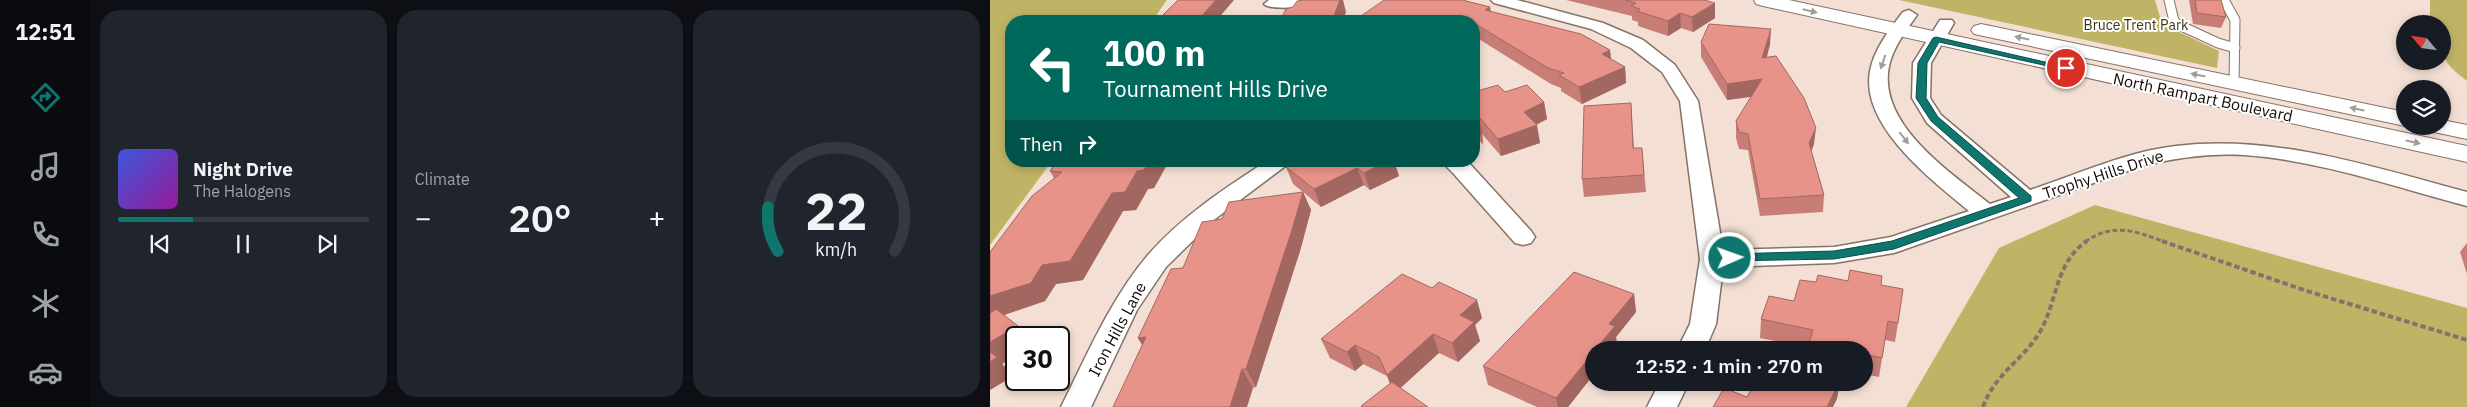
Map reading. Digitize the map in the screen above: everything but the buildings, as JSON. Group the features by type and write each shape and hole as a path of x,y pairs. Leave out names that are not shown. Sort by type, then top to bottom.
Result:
{"main road":[{"name":"North Rampart Boulevard","path":"1763,0 1903,23 2112,67 2467,154"},
{"name":"North Rampart Boulevard","path":"1838,0 1903,23"},
{"name":"North Rampart Boulevard","path":"2112,67 2234,83 2396,117"},
{"path":"2451,129 2467,132"}],"street":[{"path":"1268,15 1273,2 1316,0"},
{"path":"1499,0 1597,26 1638,44 1669,69 1689,101 1712,259 1703,324 1695,341"},
{"path":"1903,23 1891,38 1878,74 1879,96 1885,111 1904,140 1986,213"},
{"path":"1941,31 1922,63 1921,98 1934,119 2027,199"},
{"name":"Trophy Hills Drive","path":"1712,259 1842,254 1894,245 2134,162 2175,152 2244,149 2328,162 2467,199"},
{"name":"Iron Hills Lane","path":"1076,407 1121,316 1144,278 1174,244 1208,212 1273,167"},
{"path":"1460,167 1523,236"},
{"path":"1662,407 1670,391"}],"lane":[{"path":"2169,0 2174,21 2178,24 2218,43 2235,48"},
{"path":"2224,0 2235,20 2234,83"}],"path":[{"path":"1983,407 1988,393 1997,379 2035,340 2043,327 2067,259 2076,248 2099,232 2117,230 2136,232 2157,238 2304,290 2467,340"}],"green space":[{"path":"990,0 1167,0 1156,15 1005,15 1005,167 1048,167 990,245"},
{"name":"Bruce Trent Park","path":"1899,0 2155,0 2162,24 2219,51 2217,68"},
{"path":"2430,0 2467,0 2467,81 2451,67 2451,15 2430,15"},
{"path":"2095,205 2467,308 2467,407 1906,407 1999,248"}],"route":[{"path":"1730,258 1834,255 1894,245 2027,199 1934,119 1921,98 1922,63 1936,39 2066,68"}]}
